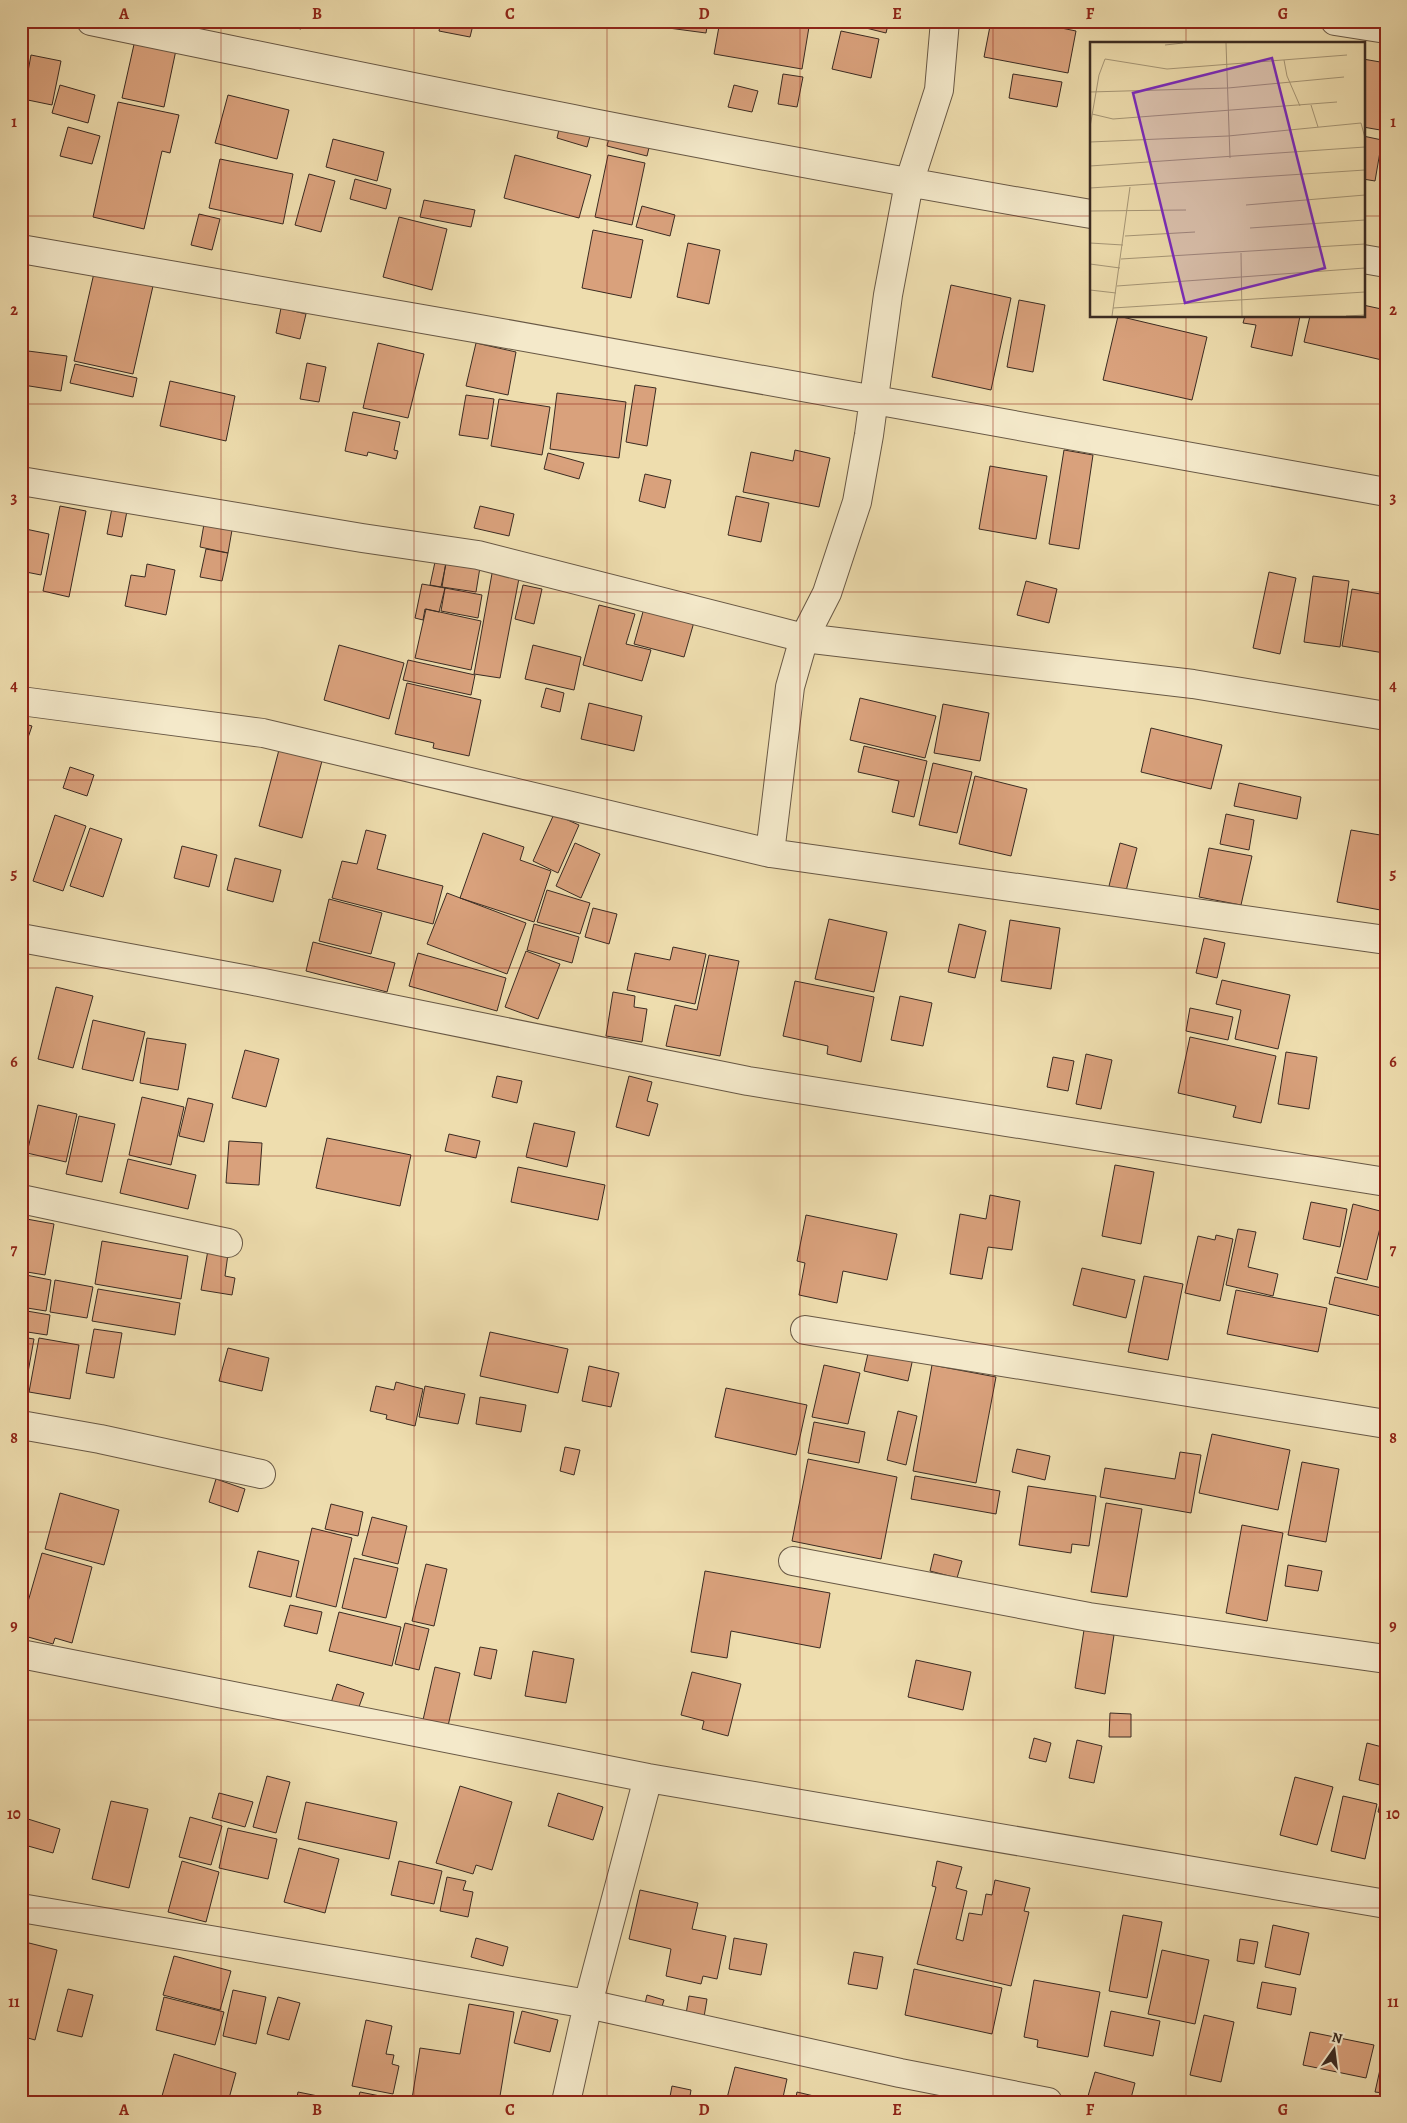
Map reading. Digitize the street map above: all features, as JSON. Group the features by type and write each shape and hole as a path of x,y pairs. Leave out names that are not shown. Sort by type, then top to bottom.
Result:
{"street":[{"path":"91,21 648,135 908,183 1090,214"},
{"path":"770,853 790,687 804,638 827,593 857,502 874,400 888,295 908,183 939,90 944,21"},
{"path":"1335,21 1386,29"},
{"path":"21,249 1386,492"},
{"path":"1364,259 1386,263"},
{"path":"21,481 362,538 478,555 804,638 1193,684 1386,716"},
{"path":"21,701 263,733 770,853 1386,940"},
{"path":"21,938 258,982 748,1081 1386,1182"},
{"path":"21,1199 107,1219 228,1243"},
{"path":"805,1330 1386,1424"},
{"path":"21,1425 100,1439 261,1474"},
{"path":"793,1561 1089,1617 1386,1659"},
{"path":"21,1654 648,1778 1386,1904"},
{"path":"566,2102 588,2004 648,1778"},
{"path":"21,1908 588,2004 900,2073 1048,2102"}],"building":[{"path":"267,21 303,21 301,29"},
{"path":"408,21 422,21 422,25"},
{"path":"441,21 474,21 470,37 439,31"},
{"path":"662,21 708,21 706,33 661,27"},
{"path":"720,21 777,21 809,27 802,69 714,54"},
{"path":"838,21 889,21 886,33"},
{"path":"991,21 1027,21 1076,31 1068,73 984,57"},
{"path":"139,22 180,31 164,107 122,98"},
{"path":"841,31 879,39 871,78 832,69"},
{"path":"31,55 61,61 52,105 23,99"},
{"path":"1364,59 1386,63 1386,131 1364,127"},
{"path":"783,74 803,77 797,107 778,104"},
{"path":"1013,74 1062,82 1057,107 1009,98"},
{"path":"60,85 95,95 88,123 52,113"},
{"path":"734,85 758,91 752,112 728,107"},
{"path":"228,95 289,110 277,159 215,143"},
{"path":"118,102 179,115 170,153 162,151 144,229 93,217"},
{"path":"561,121 592,129 587,147 557,138"},
{"path":"612,125 652,135 647,156 607,146"},
{"path":"68,127 100,136 92,164 60,156"},
{"path":"1364,136 1382,140 1375,181 1364,179"},
{"path":"333,139 384,152 377,181 326,167"},
{"path":"515,155 591,175 579,218 504,198"},
{"path":"608,155 645,163 632,225 595,217"},
{"path":"220,159 293,174 283,224 209,208"},
{"path":"309,174 335,181 321,232 295,225"},
{"path":"355,179 391,189 386,209 350,199"},
{"path":"424,200 475,210 471,227 420,217"},
{"path":"642,206 675,215 670,236 636,227"},
{"path":"199,214 220,219 212,250 191,245"},
{"path":"399,217 447,229 432,290 383,277"},
{"path":"593,230 643,240 631,298 582,288"},
{"path":"688,243 720,250 709,304 677,297"},
{"path":"94,273 153,286 133,374 74,361"},
{"path":"951,285 1011,298 991,390 932,377"},
{"path":"1019,300 1045,305 1033,372 1007,367"},
{"path":"1364,305 1386,310 1386,345 1382,360 1304,342 1310,318 1364,318"},
{"path":"281,308 306,314 300,339 276,333"},
{"path":"1118,318 1126,318 1207,337 1192,400 1103,380"},
{"path":"1244,318 1300,318 1292,356 1251,347 1256,325 1243,323"},
{"path":"378,343 424,354 408,418 363,408"},
{"path":"476,343 516,352 508,395 466,386"},
{"path":"28,351 67,356 61,391 23,385"},
{"path":"307,363 326,367 319,402 300,399"},
{"path":"75,364 137,378 133,397 70,383"},
{"path":"170,381 235,396 226,441 160,426"},
{"path":"635,385 656,388 647,446 626,442"},
{"path":"557,393 626,402 619,458 550,449"},
{"path":"466,395 494,399 488,439 459,435"},
{"path":"499,399 550,407 542,455 491,446"},
{"path":"353,412 400,422 394,450 398,451 396,459 368,452 367,456 345,451"},
{"path":"795,450 830,458 819,507 743,492 751,452 793,461"},
{"path":"1064,450 1093,455 1079,549 1049,544"},
{"path":"548,453 584,463 579,479 544,469"},
{"path":"990,466 1047,476 1036,539 979,529"},
{"path":"645,474 671,480 665,508 639,501"},
{"path":"736,496 769,503 761,542 728,535"},
{"path":"60,506 86,511 69,597 43,591"},
{"path":"480,506 514,514 509,536 474,528"},
{"path":"112,508 127,511 122,537 107,534"},
{"path":"204,524 232,530 228,553 200,547"},
{"path":"21,528 49,534 41,575 21,571"},
{"path":"206,549 228,553 222,581 200,577"},
{"path":"447,555 481,561 476,592 442,587"},
{"path":"435,562 446,564 441,587 430,585"},
{"path":"147,564 175,570 166,615 125,606 131,575 145,577"},
{"path":"493,568 520,573 500,678 474,674"},
{"path":"1269,572 1296,578 1280,654 1253,648"},
{"path":"1313,576 1349,581 1340,647 1304,642"},
{"path":"1026,581 1057,589 1049,623 1017,615"},
{"path":"422,584 445,588 439,612 425,609 423,620 415,618"},
{"path":"523,585 542,589 534,624 515,619"},
{"path":"445,588 482,595 478,618 441,611"},
{"path":"1352,589 1386,595 1386,641 1384,653 1342,646"},
{"path":"646,601 696,615 684,657 634,644"},
{"path":"599,605 635,614 626,644 651,650 642,681 583,665"},
{"path":"426,609 481,621 471,670 415,658"},
{"path":"339,645 404,663 389,719 324,700"},
{"path":"533,645 581,657 574,690 525,679"},
{"path":"408,660 475,675 471,695 403,680"},
{"path":"1386,661 1386,690 1382,689"},
{"path":"407,683 481,700 469,756 433,748 434,743 395,734"},
{"path":"546,688 564,693 560,712 541,707"},
{"path":"860,698 936,716 925,758 850,740"},
{"path":"589,703 642,716 634,751 581,739"},
{"path":"943,704 989,713 980,761 934,753"},
{"path":"21,723 32,726 21,758"},
{"path":"1151,728 1222,745 1211,789 1141,772"},
{"path":"280,746 323,757 302,838 259,826"},
{"path":"864,746 927,761 914,817 892,812 899,781 858,772"},
{"path":"933,763 972,772 957,833 919,825"},
{"path":"70,767 94,775 87,796 63,788"},
{"path":"975,776 1027,789 1011,856 959,844"},
{"path":"1239,783 1301,797 1297,819 1234,806"},
{"path":"554,814 579,825 558,873 533,861"},
{"path":"1226,814 1254,820 1249,850 1220,844"},
{"path":"55,815 86,826 63,891 33,881"},
{"path":"90,828 122,839 103,897 70,886"},
{"path":"366,830 386,835 377,869 443,886 433,924 332,898 342,861 357,864"},
{"path":"1351,830 1386,836 1386,911 1337,902"},
{"path":"483,833 524,847 520,860 551,871 534,922 460,898"},
{"path":"575,843 600,854 581,898 556,886"},
{"path":"1120,843 1137,848 1126,891 1109,886"},
{"path":"182,846 217,855 209,887 174,878"},
{"path":"1209,848 1252,856 1241,905 1199,897"},
{"path":"235,858 281,870 273,902 227,890"},
{"path":"547,890 590,903 580,934 537,922"},
{"path":"447,893 526,923 507,974 427,944"},
{"path":"329,899 382,913 371,954 319,941"},
{"path":"593,908 617,914 609,944 585,937"},
{"path":"829,919 887,932 874,992 815,979"},
{"path":"1010,920 1060,928 1051,989 1001,981"},
{"path":"534,924 579,937 572,963 527,950"},
{"path":"959,924 986,931 975,978 948,972"},
{"path":"1204,938 1225,943 1217,978 1196,973"},
{"path":"313,942 395,963 387,992 306,971"},
{"path":"673,947 706,954 695,1004 627,990 635,953 670,960"},
{"path":"526,951 560,964 538,1019 505,1007"},
{"path":"418,953 506,978 497,1011 409,986"},
{"path":"709,955 739,961 720,1056 666,1046 675,1005 697,1010"},
{"path":"1222,980 1290,995 1278,1049 1235,1039 1241,1010 1216,1004"},
{"path":"795,981 874,997 861,1062 827,1054 828,1046 783,1036"},
{"path":"56,987 93,996 73,1068 38,1059"},
{"path":"613,992 635,996 634,1007 647,1009 642,1042 606,1036"},
{"path":"900,996 932,1003 923,1046 891,1040"},
{"path":"1190,1008 1233,1017 1228,1040 1186,1031"},
{"path":"93,1020 145,1032 133,1081 82,1069"},
{"path":"1190,1037 1276,1056 1261,1123 1233,1117 1236,1106 1178,1093"},
{"path":"147,1038 186,1044 178,1090 140,1083"},
{"path":"245,1050 279,1059 266,1107 232,1098"},
{"path":"1286,1052 1317,1057 1309,1109 1278,1104"},
{"path":"1086,1054 1112,1060 1101,1109 1076,1104"},
{"path":"1053,1057 1074,1061 1068,1091 1047,1087"},
{"path":"497,1076 522,1081 517,1103 492,1097"},
{"path":"629,1076 652,1082 647,1101 658,1104 649,1136 616,1127"},
{"path":"142,1097 184,1107 171,1165 129,1155"},
{"path":"188,1098 213,1104 204,1142 179,1136"},
{"path":"38,1105 77,1114 66,1162 27,1153"},
{"path":"79,1116 115,1124 102,1182 66,1174"},
{"path":"534,1123 575,1132 567,1167 526,1157"},
{"path":"449,1134 480,1141 476,1158 445,1151"},
{"path":"327,1138 411,1155 400,1206 316,1188"},
{"path":"229,1141 262,1143 259,1185 226,1183"},
{"path":"128,1159 196,1175 188,1209 120,1193"},
{"path":"1115,1165 1154,1172 1141,1244 1102,1236"},
{"path":"518,1167 605,1185 598,1220 511,1202"},
{"path":"990,1195 1020,1201 1012,1250 988,1247 982,1279 950,1274 960,1214 986,1219"},
{"path":"1311,1202 1347,1209 1340,1247 1303,1239"},
{"path":"1353,1204 1384,1212 1367,1280 1337,1273"},
{"path":"806,1215 897,1234 887,1280 843,1271 837,1303 799,1295 805,1263 797,1261"},
{"path":"21,1218 54,1224 45,1275 21,1271"},
{"path":"1238,1229 1256,1232 1248,1267 1278,1274 1273,1296 1226,1285"},
{"path":"1216,1235 1233,1239 1220,1301 1185,1293 1198,1236 1215,1240"},
{"path":"102,1241 188,1256 181,1299 95,1284"},
{"path":"208,1250 228,1254 225,1276 235,1278 232,1295 201,1290"},
{"path":"1082,1268 1135,1280 1126,1318 1073,1305"},
{"path":"21,1274 51,1280 46,1311 21,1307"},
{"path":"1144,1276 1183,1284 1168,1360 1128,1352"},
{"path":"1335,1277 1386,1289 1385,1317 1329,1304"},
{"path":"55,1280 93,1287 87,1318 50,1312"},
{"path":"98,1289 180,1303 175,1335 92,1321"},
{"path":"1236,1290 1327,1308 1318,1352 1227,1334"},
{"path":"21,1310 50,1315 47,1335 21,1331"},
{"path":"94,1329 122,1333 114,1378 86,1373"},
{"path":"490,1332 568,1349 558,1393 480,1376"},
{"path":"21,1337 34,1339 25,1389 21,1388"},
{"path":"39,1338 79,1345 70,1399 29,1392"},
{"path":"228,1348 269,1358 262,1391 219,1381"},
{"path":"869,1349 913,1358 908,1381 864,1371"},
{"path":"824,1365 860,1373 848,1424 812,1417"},
{"path":"932,1365 996,1377 976,1483 913,1471"},
{"path":"589,1366 619,1373 611,1407 582,1401"},
{"path":"396,1382 423,1389 415,1426 386,1419 387,1415 370,1411 376,1386 394,1390"},
{"path":"425,1386 465,1394 458,1424 419,1417"},
{"path":"726,1388 807,1405 796,1455 715,1437"},
{"path":"480,1397 526,1405 521,1432 476,1424"},
{"path":"898,1411 917,1416 906,1465 887,1460"},
{"path":"814,1422 865,1432 859,1463 808,1453"},
{"path":"1212,1434 1290,1450 1278,1510 1199,1493"},
{"path":"565,1447 580,1450 574,1475 560,1471"},
{"path":"1017,1449 1050,1456 1045,1480 1012,1472"},
{"path":"1180,1452 1201,1455 1191,1513 1100,1497 1105,1468 1175,1479"},
{"path":"808,1459 897,1477 881,1559 792,1541"},
{"path":"1302,1462 1339,1469 1326,1542 1288,1535"},
{"path":"915,1476 1000,1491 996,1514 911,1499"},
{"path":"216,1479 245,1489 238,1512 209,1502"},
{"path":"1028,1486 1096,1496 1089,1546 1072,1544 1071,1553 1019,1545"},
{"path":"60,1493 119,1510 104,1565 45,1549"},
{"path":"1106,1503 1142,1509 1127,1597 1091,1592"},
{"path":"331,1504 363,1512 358,1536 325,1529"},
{"path":"372,1517 407,1526 398,1564 362,1555"},
{"path":"1242,1525 1283,1533 1267,1621 1226,1613"},
{"path":"312,1528 352,1538 336,1607 296,1597"},
{"path":"258,1551 299,1561 291,1597 249,1587"},
{"path":"42,1553 92,1567 72,1643 55,1638 53,1644 21,1635 21,1626"},
{"path":"934,1554 962,1561 957,1578 930,1571"},
{"path":"354,1558 398,1568 386,1618 342,1608"},
{"path":"426,1564 447,1569 434,1626 412,1621"},
{"path":"1288,1565 1322,1571 1318,1591 1285,1586"},
{"path":"705,1571 830,1593 820,1648 731,1631 727,1658 691,1652"},
{"path":"290,1605 322,1612 317,1634 284,1626"},
{"path":"339,1612 401,1627 392,1666 329,1651"},
{"path":"405,1623 429,1629 419,1670 395,1664"},
{"path":"1084,1630 1114,1635 1105,1694 1075,1688"},
{"path":"480,1647 497,1650 491,1679 474,1675"},
{"path":"533,1651 574,1659 566,1703 525,1696"},
{"path":"916,1660 971,1672 963,1710 908,1697"},
{"path":"435,1667 460,1673 448,1726 423,1720"},
{"path":"692,1672 741,1684 728,1736 702,1729 704,1721 681,1715"},
{"path":"337,1684 364,1693 356,1715 330,1706"},
{"path":"1110,1713 1131,1714 1131,1737 1109,1737"},
{"path":"1034,1738 1051,1743 1046,1762 1029,1758"},
{"path":"1077,1740 1102,1746 1094,1783 1069,1778"},
{"path":"1367,1743 1386,1748 1386,1814 1378,1812 1384,1786 1359,1780"},
{"path":"267,1776 290,1782 276,1833 253,1827"},
{"path":"1295,1777 1333,1787 1317,1845 1280,1835"},
{"path":"460,1786 512,1802 492,1870 476,1865 473,1874 436,1863"},
{"path":"219,1793 253,1802 245,1827 212,1818"},
{"path":"558,1793 603,1807 593,1840 548,1826"},
{"path":"1343,1796 1377,1804 1365,1859 1331,1851"},
{"path":"111,1801 148,1809 129,1888 92,1879"},
{"path":"306,1802 397,1822 389,1859 298,1839"},
{"path":"190,1817 222,1826 211,1865 179,1857"},
{"path":"28,1819 60,1829 53,1853 21,1844"},
{"path":"228,1828 277,1839 268,1879 219,1868"},
{"path":"299,1848 339,1859 325,1913 284,1902"},
{"path":"182,1861 219,1872 206,1922 168,1912"},
{"path":"399,1861 442,1871 434,1904 391,1895"},
{"path":"937,1861 962,1867 956,1888 967,1891 956,1939 963,1941 969,1913 982,1915 986,1894 992,1895 995,1880 1030,1888 1024,1911 1029,1912 1011,1986 917,1964 936,1887 932,1886"},
{"path":"447,1877 466,1881 463,1890 473,1892 468,1917 440,1911"},
{"path":"640,1890 698,1903 692,1929 726,1936 717,1979 703,1976 701,1984 666,1976 671,1949 629,1939"},
{"path":"1123,1915 1162,1922 1147,1998 1109,1991"},
{"path":"1273,1925 1309,1933 1300,1975 1265,1967"},
{"path":"476,1938 508,1947 503,1966 471,1957"},
{"path":"734,1938 767,1944 761,1975 729,1969"},
{"path":"1240,1939 1258,1942 1254,1964 1237,1961"},
{"path":"21,1941 57,1950 35,2040 21,2036"},
{"path":"1162,1950 1209,1960 1195,2024 1148,2014"},
{"path":"854,1952 883,1957 877,1989 848,1984"},
{"path":"174,1956 231,1971 220,2010 163,1995"},
{"path":"914,1969 1002,1988 992,2034 905,2015"},
{"path":"1034,1980 1100,1992 1088,2057 1037,2047 1038,2040 1024,2037"},
{"path":"1262,1982 1296,1988 1291,2015 1257,2008"},
{"path":"68,1989 93,1995 82,2037 57,2031"},
{"path":"233,1990 266,1997 256,2044 223,2036"},
{"path":"647,1995 664,2000 659,2016 643,2012"},
{"path":"689,1996 707,1999 704,2017 686,2014"},
{"path":"164,1997 224,2012 215,2045 156,2030"},
{"path":"278,1997 300,2003 289,2040 267,2034"},
{"path":"469,2004 514,2012 499,2102 427,2102 412,2099 420,2048 460,2054"},
{"path":"522,2011 558,2020 550,2052 514,2043"},
{"path":"1111,2011 1160,2021 1153,2056 1104,2046"},
{"path":"1204,2015 1234,2022 1221,2082 1190,2075"},
{"path":"366,2020 392,2026 386,2054 394,2055 392,2064 399,2066 393,2094 352,2086"},
{"path":"1310,2032 1374,2045 1366,2078 1303,2065"},
{"path":"174,2054 236,2073 228,2102 180,2102 162,2096"},
{"path":"1381,2065 1386,2066 1386,2102 1381,2102 1383,2093 1375,2092"},
{"path":"735,2067 787,2079 782,2102 726,2102"},
{"path":"1095,2072 1135,2083 1130,2102 1109,2102 1088,2096"},
{"path":"672,2086 691,2090 689,2102 669,2102"},
{"path":"298,2092 338,2100 338,2102 296,2102"},
{"path":"360,2092 410,2102 357,2102"},
{"path":"797,2092 839,2102 795,2102"},
{"path":"263,2096 283,2102 261,2102"}]}
